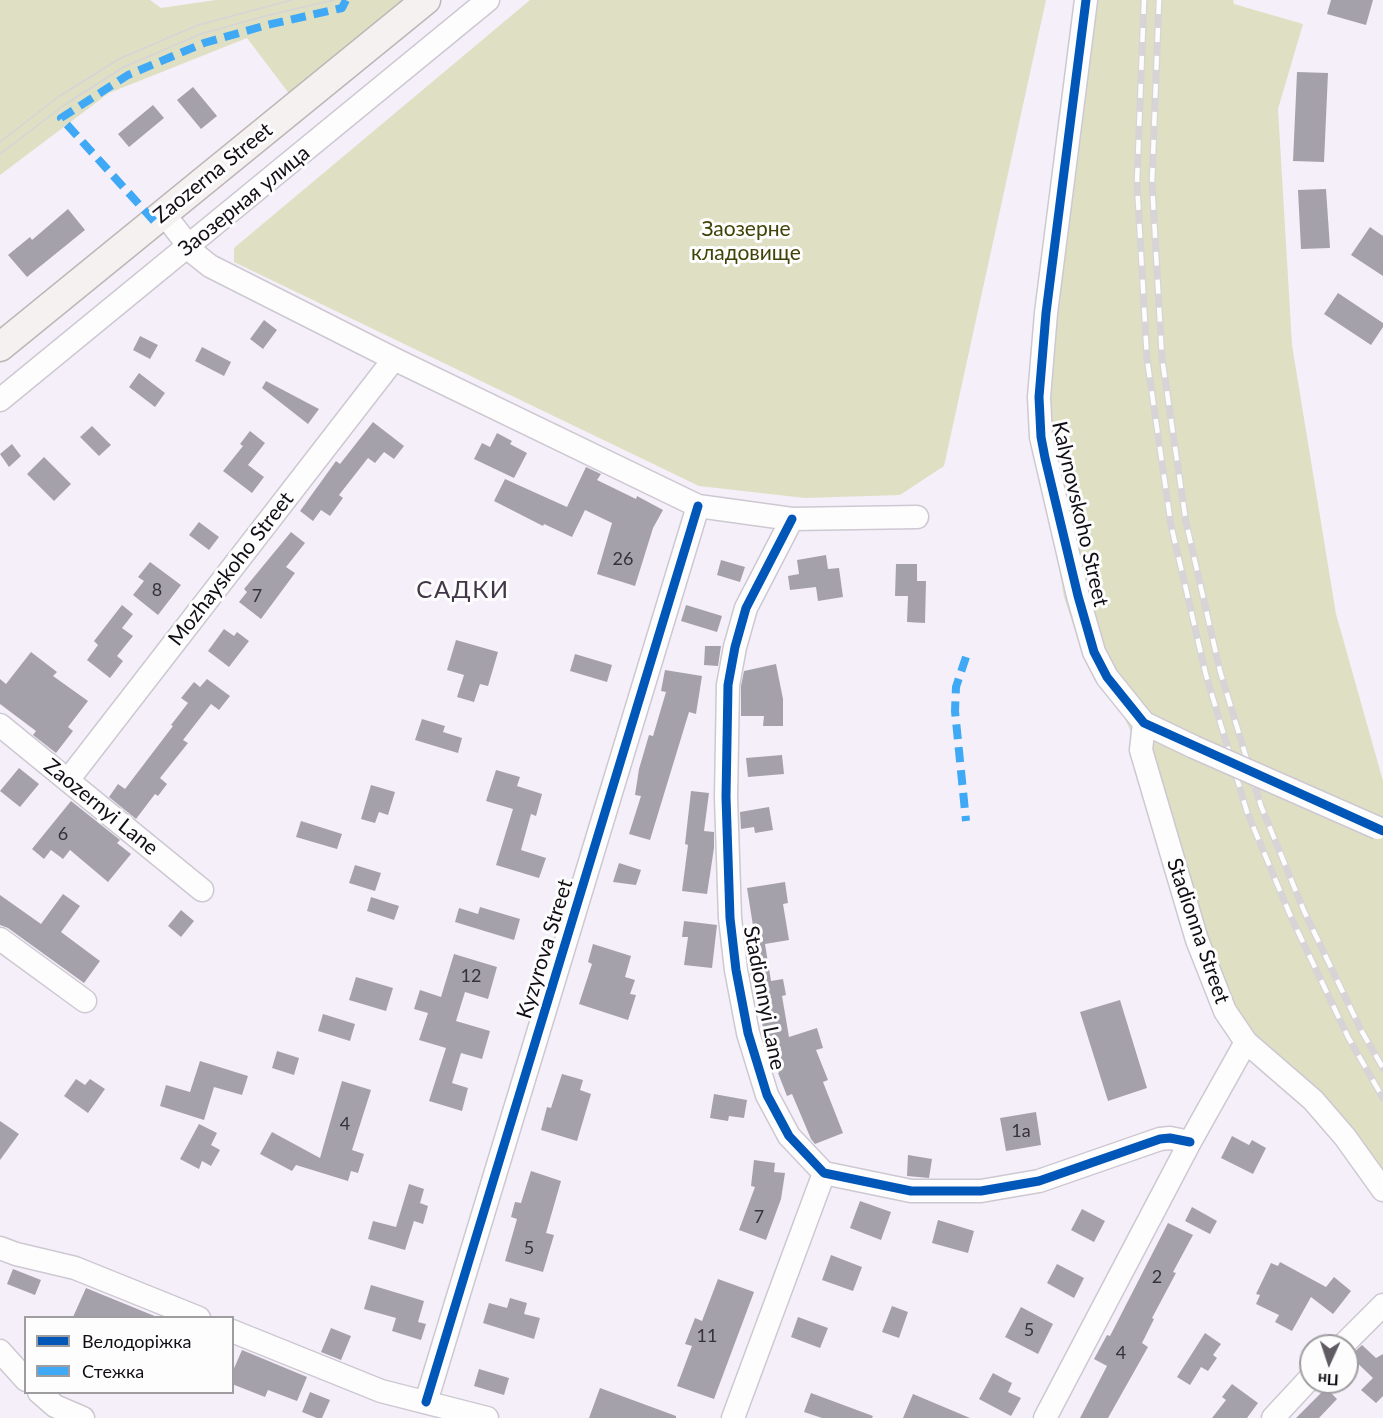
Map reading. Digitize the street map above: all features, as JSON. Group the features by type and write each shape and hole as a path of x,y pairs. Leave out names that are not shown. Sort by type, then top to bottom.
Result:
{"main road":[{"name":"Zaozerna Street","path":"0,347 426,0"}],"street":[{"name":"Заозерная улица","path":"0,400 488,0"},
{"name":"Kalynovskoho Street","path":"1086,0 1046,313 1039,397 1040,427 1045,458 1094,652 1107,677 1144,723 1381,830"},
{"path":"164,214 189,246 210,266 394,359 698,506 792,519 917,517"},
{"name":"Mozhayskoho Street","path":"68,780 394,359"},
{"name":"Kyzyrova Street","path":"426,1402 698,506"},
{"name":"Stadionnyi Lane","path":"792,519 746,608 735,647 729,685 726,797 730,918 736,970 748,1033 767,1095 789,1136 824,1173"},
{"name":"Stadionna Street","path":"1144,723 1141,750 1197,940 1225,1011 1246,1042 1313,1100 1345,1137 1383,1190"},
{"name":"Zaozernyi Lane","path":"0,724 202,890"},
{"path":"0,939 86,1001"},
{"path":"1044,1418 1190,1142 1246,1042"},
{"path":"733,1418 824,1173 912,1191 981,1191 1039,1181 1160,1139 1170,1138 1190,1142"},
{"path":"0,1248 75,1268 196,1316"},
{"path":"1354,1334 1383,1305"},
{"path":"234,1332 381,1391 487,1418"},
{"path":"0,1351 24,1378"},
{"path":"1273,1418 1299,1390"},
{"path":"41,1394 55,1406 83,1418"}],"green space":[{"path":"0,0 150,0 161,8 216,0 425,0 297,104 247,38 109,93 0,175"},
{"name":"Заозерне кладовище","path":"530,0 1046,0 944,466 900,495 805,498 699,486 234,262 234,248"},
{"path":"1088,0 1233,0 1234,4 1303,24 1278,109 1292,345 1336,614 1383,781 1383,1176 1229,1015 1147,766 1116,700 1078,640 1064,597 1036,436"}],"building":[{"path":"1331,0 1373,0 1366,25 1327,14"},
{"path":"1297,72 1328,73 1324,162 1293,161"},
{"path":"193,87 217,116 201,129 177,100"},
{"path":"153,105 164,118 129,147 118,134"},
{"path":"1326,189 1330,248 1301,249 1298,190"},
{"path":"68,209 85,230 27,277 8,255 30,237 32,240"},
{"path":"1370,227 1383,236 1383,276 1351,255"},
{"path":"1338,293 1383,323 1383,327 1371,345 1324,314"},
{"path":"264,320 277,330 263,349 250,339"},
{"path":"140,336 158,345 150,359 133,350"},
{"path":"202,347 231,362 224,376 195,361"},
{"path":"139,373 165,393 155,407 129,387"},
{"path":"266,381 319,409 308,424 262,388"},
{"path":"373,422 404,446 394,459 384,452 375,463 368,458 339,495 343,498 330,516 321,510 313,521 300,511 336,461 340,464"},
{"path":"92,426 111,445 99,456 80,437"},
{"path":"250,431 265,443 248,465 264,477 252,493 223,471 243,446 240,444"},
{"path":"497,433 512,441 510,444 527,453 514,478 474,459 482,443 490,447"},
{"path":"12,444 21,456 9,467 0,454"},
{"path":"44,457 71,484 54,501 27,474"},
{"path":"586,467 601,474 597,480 636,499 637,496 663,510 653,528 635,586 597,574 612,523 585,510 572,537 544,524 543,526 494,501 505,479 567,507"},
{"path":"199,522 219,537 209,550 189,535"},
{"path":"291,532 305,543 286,567 295,573 261,619 239,602 247,592 244,589"},
{"path":"826,555 828,569 839,568 843,597 818,601 816,587 790,590 788,576 799,574 797,560"},
{"path":"721,560 745,567 740,582 717,575"},
{"path":"150,562 181,585 158,615 133,595 144,581 138,577"},
{"path":"896,564 917,564 917,581 926,581 925,623 907,622 908,596 895,596"},
{"path":"122,605 133,614 122,628 133,636 117,656 123,661 110,678 87,660 98,645 94,641"},
{"path":"686,605 722,616 717,632 681,621"},
{"path":"224,629 234,636 237,632 249,641 229,667 208,651"},
{"path":"456,640 498,652 488,686 480,684 474,702 457,697 464,675 447,670"},
{"path":"705,646 721,646 718,666 704,665"},
{"path":"31,652 57,672 53,676 88,701 68,727 73,731 56,753 33,735 36,731 0,704 0,679 6,684"},
{"path":"575,654 612,665 607,682 570,671"},
{"path":"776,664 783,699 783,726 763,726 764,716 741,716 741,686 744,671"},
{"path":"665,670 702,676 696,714 689,712 650,840 629,834 641,796 635,795 639,769 649,735 653,736 666,692 661,691"},
{"path":"207,679 230,696 219,710 211,704 183,740 188,743 160,778 167,784 158,796 155,794 136,819 109,797 118,784 125,789 173,726 171,725 188,703 181,698 194,682 200,687"},
{"path":"422,719 445,726 443,732 462,738 458,753 415,740"},
{"path":"782,755 784,774 748,777 746,758"},
{"path":"19,768 39,784 20,807 0,791"},
{"path":"496,770 520,777 517,786 542,794 536,816 531,814 521,850 546,858 539,878 496,865 513,809 486,801"},
{"path":"371,785 395,792 388,815 379,812 375,823 361,819"},
{"path":"691,791 709,793 704,831 714,832 714,848 707,894 682,891 688,845 685,844"},
{"path":"71,801 120,840 117,843 131,854 108,882 70,850 63,859 51,850 44,859 32,849"},
{"path":"769,807 773,830 755,833 754,827 741,829 740,812"},
{"path":"301,821 342,834 337,849 296,837"},
{"path":"619,863 641,870 636,885 613,882"},
{"path":"355,865 381,873 375,891 349,883"},
{"path":"785,882 788,903 783,904 789,940 765,944 771,981 783,979 786,995 782,996 789,1037 817,1028 823,1048 816,1050 828,1080 823,1082 843,1133 815,1144 792,1094 787,1096 778,1073 763,1027 749,968 745,934 754,932 747,888"},
{"path":"63,894 80,906 61,932 100,961 84,983 8,928 0,925 0,895 41,924"},
{"path":"371,897 399,906 394,920 367,911"},
{"path":"480,907 520,919 514,940 455,922 459,908 478,914"},
{"path":"181,910 194,921 181,937 168,926"},
{"path":"684,921 717,925 712,968 684,965 688,937 682,937"},
{"path":"593,944 631,956 625,977 635,980 630,994 636,995 628,1020 579,1004 592,964 588,962"},
{"path":"454,954 497,967 488,999 465,992 456,1021 490,1031 482,1059 461,1053 452,1083 468,1088 462,1111 429,1101 446,1048 419,1040 428,1013 414,1009 420,990 441,997"},
{"path":"356,977 393,988 386,1011 349,1000"},
{"path":"1120,1000 1147,1088 1108,1101 1080,1012"},
{"path":"323,1014 355,1024 350,1041 318,1031"},
{"path":"277,1051 299,1058 294,1075 272,1068"},
{"path":"200,1061 248,1076 242,1095 214,1087 204,1120 160,1106 166,1085 190,1092"},
{"path":"562,1074 583,1080 580,1090 591,1094 577,1141 541,1130 547,1107 551,1108"},
{"path":"76,1079 85,1085 90,1079 105,1089 88,1113 64,1096"},
{"path":"342,1081 371,1090 352,1150 364,1154 358,1173 351,1171 348,1181 296,1165 292,1171 260,1154 272,1132 320,1158"},
{"path":"714,1094 747,1100 744,1118 729,1116 728,1121 710,1118"},
{"path":"1036,1112 1041,1145 1006,1151 1000,1118"},
{"path":"0,1121 19,1134 0,1160"},
{"path":"199,1124 217,1133 211,1145 220,1150 211,1166 202,1161 199,1169 180,1159"},
{"path":"1232,1136 1249,1145 1252,1140 1266,1148 1253,1174 1221,1158"},
{"path":"908,1155 932,1159 929,1178 907,1176"},
{"path":"754,1160 775,1163 774,1172 785,1173 781,1199 766,1240 739,1230 755,1187 751,1186"},
{"path":"531,1171 561,1181 546,1233 554,1235 543,1272 505,1261 517,1219 511,1217 515,1202 521,1203"},
{"path":"409,1184 424,1189 420,1203 428,1206 423,1224 414,1221 405,1250 368,1239 373,1221 396,1227"},
{"path":"860,1201 891,1212 881,1240 850,1228"},
{"path":"1192,1207 1217,1221 1210,1234 1185,1221"},
{"path":"1082,1209 1105,1221 1094,1242 1071,1230"},
{"path":"938,1220 974,1231 968,1253 932,1243"},
{"path":"1168,1223 1193,1235 1152,1318 1154,1319 1142,1343 1148,1347 1108,1418 1080,1418 1107,1366 1094,1359 1107,1335 1110,1336"},
{"path":"831,1255 862,1267 853,1291 822,1280"},
{"path":"1280,1262 1326,1287 1334,1277 1351,1291 1333,1314 1311,1297 1292,1331 1275,1322 1279,1315 1256,1304 1260,1295 1256,1294 1271,1263 1278,1266"},
{"path":"1057,1264 1084,1278 1074,1298 1047,1283"},
{"path":"13,1269 41,1280 35,1295 7,1284"},
{"path":"718,1279 754,1292 714,1399 677,1386 692,1346 685,1344 695,1318 702,1321"},
{"path":"371,1285 424,1301 418,1322 426,1324 421,1340 392,1331 396,1318 364,1309"},
{"path":"86,1288 155,1316 73,1316"},
{"path":"510,1298 527,1303 524,1314 540,1318 534,1339 483,1323 489,1303 507,1308"},
{"path":"892,1306 908,1312 899,1338 882,1332"},
{"path":"1021,1307 1053,1324 1038,1354 1005,1337"},
{"path":"798,1317 828,1328 820,1348 791,1337"},
{"path":"331,1328 351,1336 341,1360 321,1352"},
{"path":"1205,1333 1221,1344 1213,1355 1217,1358 1208,1371 1201,1367 1190,1385 1177,1377"},
{"path":"1362,1345 1376,1358 1383,1354 1383,1396 1376,1403 1361,1390 1373,1378 1359,1365 1359,1348"},
{"path":"242,1350 307,1377 297,1401 268,1390 265,1397 234,1385 234,1368"},
{"path":"479,1369 509,1378 504,1395 474,1386"},
{"path":"993,1373 1012,1383 1008,1392 1021,1398 1011,1416 979,1399"},
{"path":"1232,1384 1258,1403 1247,1418 1212,1418 1226,1400 1222,1397"},
{"path":"600,1388 676,1416 676,1418 589,1418"},
{"path":"310,1392 330,1400 322,1418 302,1412"},
{"path":"811,1393 873,1416 872,1418 822,1418 804,1412"},
{"path":"913,1394 970,1418 903,1418"},
{"path":"1320,1394 1332,1394 1337,1399 1319,1418 1296,1418"}],"tram line":[{"path":"0,142 58,97 119,59 198,25 292,0"},
{"path":"0,154 64,105 124,67 201,34 334,0"}],"railway":[{"path":"1144,0 1137,183 1147,359 1171,525 1206,675 1247,812 1291,917 1348,1037 1383,1098"},
{"path":"1159,0 1152,183 1162,358 1186,522 1220,671 1261,806 1304,911 1361,1030 1383,1068"}],"marked path":[{"path":"154,221 61,118 128,75 204,43 267,25 342,8 346,0"},
{"path":"966,657 956,687 955,711 966,821"}],"cycle path":[{"path":"1086,0 1046,313 1039,397 1041,437 1045,458 1094,652 1107,677 1144,723 1383,831"},
{"path":"426,1402 698,506"},
{"path":"792,519 746,608 735,647 728,685 726,797 730,918 736,970 748,1033 767,1095 789,1136 824,1173 911,1191 981,1191 1039,1181 1160,1139 1170,1138 1190,1142"}],"district":[{"name":"САДКИ","path":"463,590"}]}
